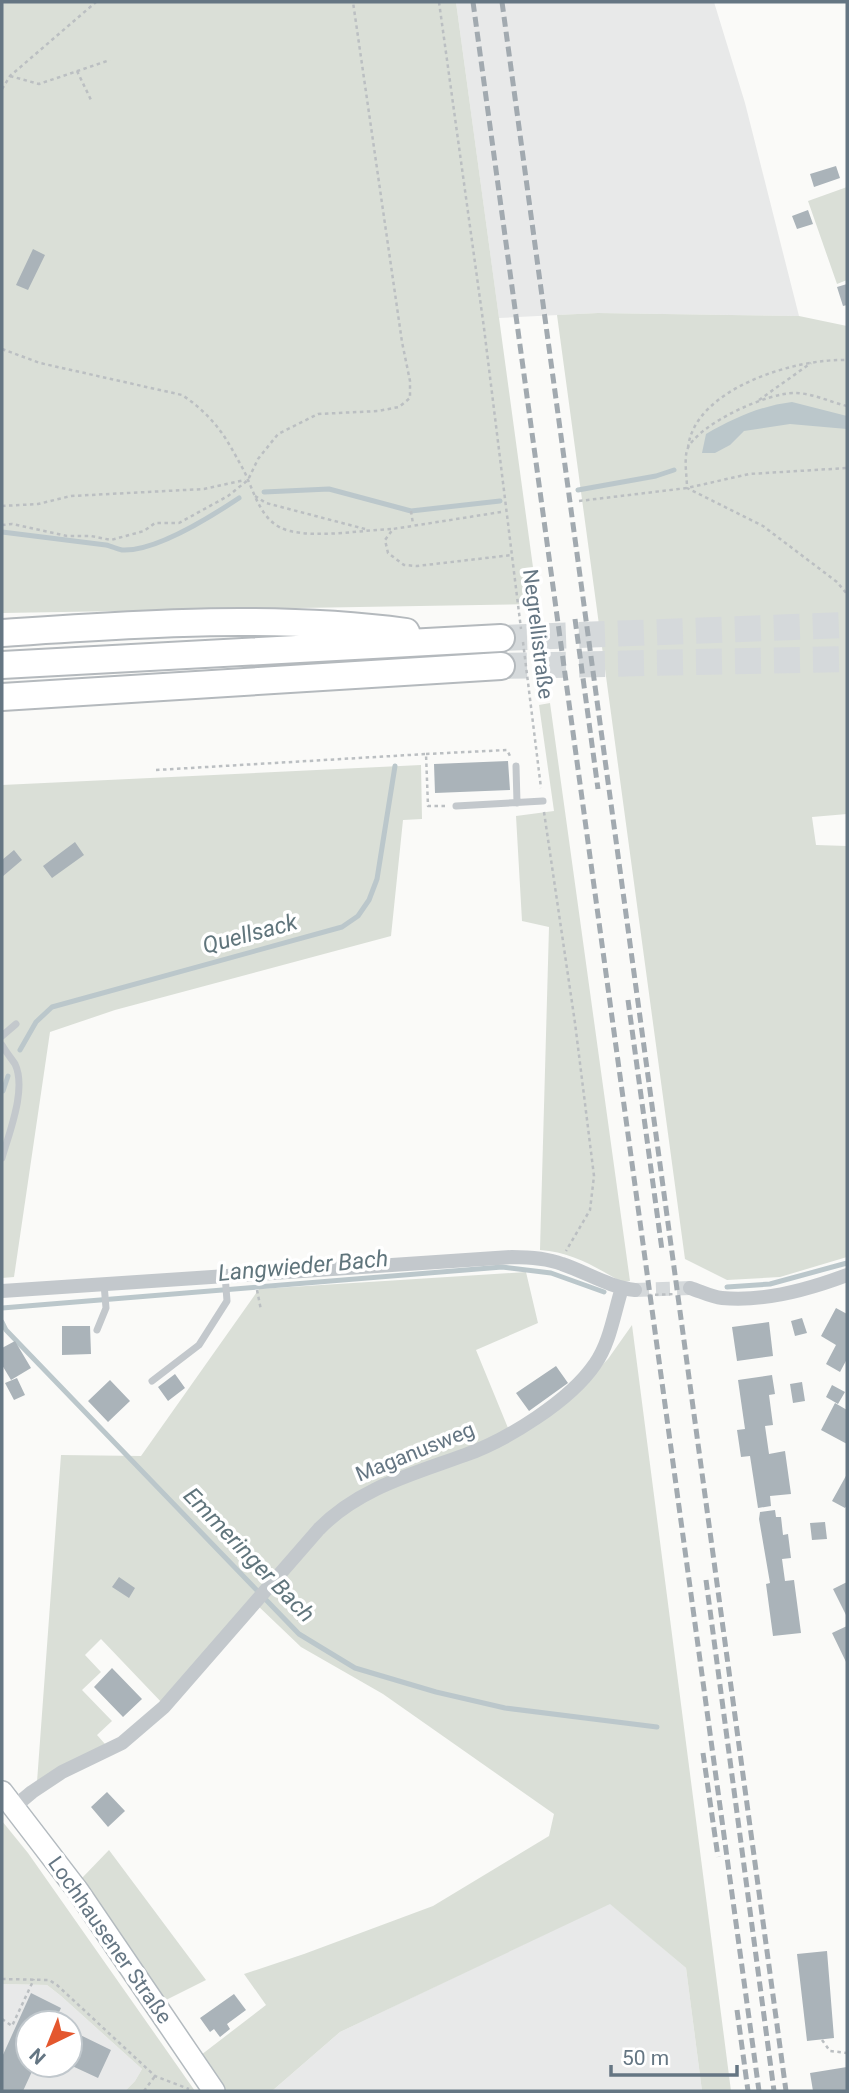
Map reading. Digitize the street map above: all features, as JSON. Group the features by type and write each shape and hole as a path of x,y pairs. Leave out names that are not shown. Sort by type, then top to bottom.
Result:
{"highway":[{"path":"2,633 153,625 281,623 353,625 489,640 2,665"},
{"path":"2,697 501,666"}],"main road":[{"name":"Lochhausener Straße","path":"8,1800 78,1891 214,2091"}],"street":[{"path":"2,1291 104,1289 531,1257 559,1263 634,1291"},
{"path":"685,1291 720,1298 745,1298 816,1287 847,1275"},
{"name":"Maganusweg","path":"8,1800 32,1792 62,1772 122,1742 164,1707 324,1523 348,1503 415,1472 489,1445 543,1413 561,1399 595,1364 634,1291"}],"lane":[{"path":"516,766 517,803"},
{"path":"456,806 543,801"},
{"path":"2,1036 16,1024"},
{"path":"2,1045 16,1066 18,1082 17,1102 2,1158"},
{"path":"152,1381 199,1345 228,1301 226,1280"},
{"path":"97,1330 106,1308 104,1289"}],"path":[{"path":"2,89 10,76 96,2"},
{"path":"2,525 12,524 67,536 91,536 111,540 144,531 155,523 179,523 228,496 248,480 258,460 278,434 318,414 378,411 399,407 410,398 410,381 400,329 354,2"},
{"name":"Negrellistraße","path":"439,2 594,1176 590,1210 559,1263"},
{"path":"10,76 39,84 110,60"},
{"path":"77,71 92,102"},
{"path":"2,349 40,362 182,395 199,406 223,434 259,506 273,523 289,531 318,533 393,529 501,512"},
{"path":"687,488 688,440 695,426 721,398 761,377 813,361 847,360"},
{"path":"755,403 813,361"},
{"path":"687,450 698,435 716,421 782,394 796,393 847,407"},
{"path":"579,501 687,488 749,474 847,468"},
{"path":"2,506 38,504 71,496 204,489 248,480"},
{"path":"687,488 763,526 837,582 847,594"},
{"path":"254,496 266,503 369,530"},
{"path":"411,511 413,524"},
{"path":"393,529 385,540 388,553 404,565 417,566 512,555"},
{"path":"156,770 507,750 516,766"},
{"path":"426,754 428,806 456,806"},
{"path":"634,1291 685,1291"},
{"path":"259,1297 261,1310"},
{"path":"2,1979 49,1980 57,1984 156,2076 195,2091"},
{"path":"2,2019 12,2026 34,1979"},
{"path":"822,2039 830,2051 847,2053"},
{"path":"144,2091 156,2076"}],"shaded area":[{"path":"2,2 456,2 538,604 2,613"},
{"path":"456,2 714,2 745,103 799,316 598,313 499,318"},
{"path":"847,187 847,280 837,284 808,201"},
{"path":"598,313 799,316 847,326 847,814 812,817 816,845 847,846 847,1257 780,1277 727,1280 685,1259 557,315"},
{"path":"792,402 847,416 847,429 790,424 744,431 730,445 715,453 702,453 706,434 769,406"},
{"path":"550,703 630,1281 622,1282 573,1257 540,1250 549,927 522,921 516,816 554,811 539,705"},
{"path":"421,765 422,819 403,820 391,936 115,1010 50,1032 14,1277 2,1278 2,785"},
{"path":"526,1272 538,1323 476,1350 508,1428 502,1434 348,1500 164,1705 101,1639 85,1655 101,1672 82,1690 112,1721 97,1735 105,1744 37,1782 61,1455 141,1456 259,1289"},
{"path":"632,1325 731,2091 702,2091 686,1968 610,1904 340,2032 272,2091 223,2091 201,2055 266,2005 244,1974 433,1906 549,1836 554,1814 383,1694 301,1647 256,1604 334,1519 359,1501 564,1403 608,1359"},
{"path":"2,1821 28,1853 195,2091 125,2091 142,2069 84,2017 84,2009 75,2009 47,1985 2,1984"},
{"path":"109,1850 206,1980 164,2001 82,1878"},
{"path":"610,1903 686,1968 702,2091 272,2091 340,2032"},
{"path":"2,1984 47,1985 75,2009 14,2009 14,2079 84,2079 84,2017 142,2069 125,2091 2,2091"}],"building":[{"path":"836,166 840,178 814,187 810,174"},
{"path":"808,210 813,224 797,229 792,216"},
{"path":"33,249 45,255 28,290 16,285"},
{"path":"847,284 847,305 843,306 837,287"},
{"path":"508,761 510,790 435,793 434,764"},
{"path":"75,842 84,855 52,878 43,866"},
{"path":"14,850 22,860 2,877 2,860"},
{"path":"836,1308 847,1314 847,1359 840,1372 826,1364 836,1345 821,1336"},
{"path":"802,1318 807,1333 795,1336 791,1321"},
{"path":"769,1322 773,1356 737,1361 732,1327"},
{"path":"62,1326 90,1326 91,1354 62,1355"},
{"path":"15,1341 31,1368 11,1380 2,1365 2,1348"},
{"path":"556,1366 568,1383 529,1411 516,1393"},
{"path":"175,1374 185,1388 168,1401 158,1387"},
{"path":"772,1375 775,1394 769,1395 773,1425 765,1426 769,1454 785,1451 791,1494 770,1496 771,1506 758,1508 750,1456 741,1457 737,1430 745,1429 738,1380"},
{"path":"17,1378 25,1395 14,1400 5,1383"},
{"path":"110,1380 130,1401 108,1422 88,1401"},
{"path":"802,1382 805,1401 793,1403 790,1384"},
{"path":"832,1385 845,1392 838,1404 826,1397"},
{"path":"835,1403 847,1410 847,1444 821,1430"},
{"path":"847,1474 847,1505 845,1508 832,1501"},
{"path":"775,1510 776,1517 781,1517 783,1535 788,1534 791,1558 782,1559 785,1581 794,1580 801,1633 773,1636 766,1584 770,1583 759,1519 760,1512"},
{"path":"825,1522 827,1539 812,1540 810,1523"},
{"path":"119,1577 135,1588 129,1598 112,1587"},
{"path":"847,1582 847,1617 833,1589"},
{"path":"847,1626 847,1664 832,1633"},
{"path":"112,1668 142,1699 123,1717 94,1687"},
{"path":"107,1792 125,1811 108,1827 91,1807"},
{"path":"827,1951 834,2038 807,2041 797,1954"},
{"path":"31,1993 61,2008 61,2009 24,2009"},
{"path":"234,1994 246,2010 227,2024 230,2029 220,2037 214,2029 210,2032 200,2018"},
{"path":"14,2031 14,2079 29,2079 23,2091 2,2091 2,2057"},
{"path":"84,2037 111,2050 98,2078 84,2072"},
{"path":"847,2067 847,2091 813,2091 810,2073"}],"waterway":[{"name":"Langwieder Bach","path":"578,490 656,476 674,470"},
{"name":"Langwieder Bach","path":"264,492 329,489 411,511 500,501"},
{"name":"Langwieder Bach","path":"2,532 106,545 122,550 135,549 183,531 239,498"},
{"name":"Quellsack","path":"20,1050 36,1022 52,1007 342,927 358,916 369,900 377,879 395,766"},
{"name":"Quellsack","path":"3,1091 8,1076"},
{"name":"Langwieder Bach","path":"727,1287 770,1284 847,1263"},
{"name":"Langwieder Bach","path":"2,1308 502,1267 551,1273 604,1292"},
{"name":"Emmeringer Bach","path":"2,1322 6,1330 299,1634 355,1668 436,1692 505,1708 657,1727"}],"tunnel":[{"path":"501,638 847,625"},
{"path":"501,666 847,659"},
{"path":"635,1290 690,1288"}],"railway":[{"path":"473,2 759,2091"},
{"path":"502,2 786,2091"},
{"path":"575,619 598,789"},
{"path":"628,1000 662,1250"},
{"path":"706,1580 774,2091"},
{"path":"703,1753 718,1857"},
{"path":"737,2010 748,2091"}]}
